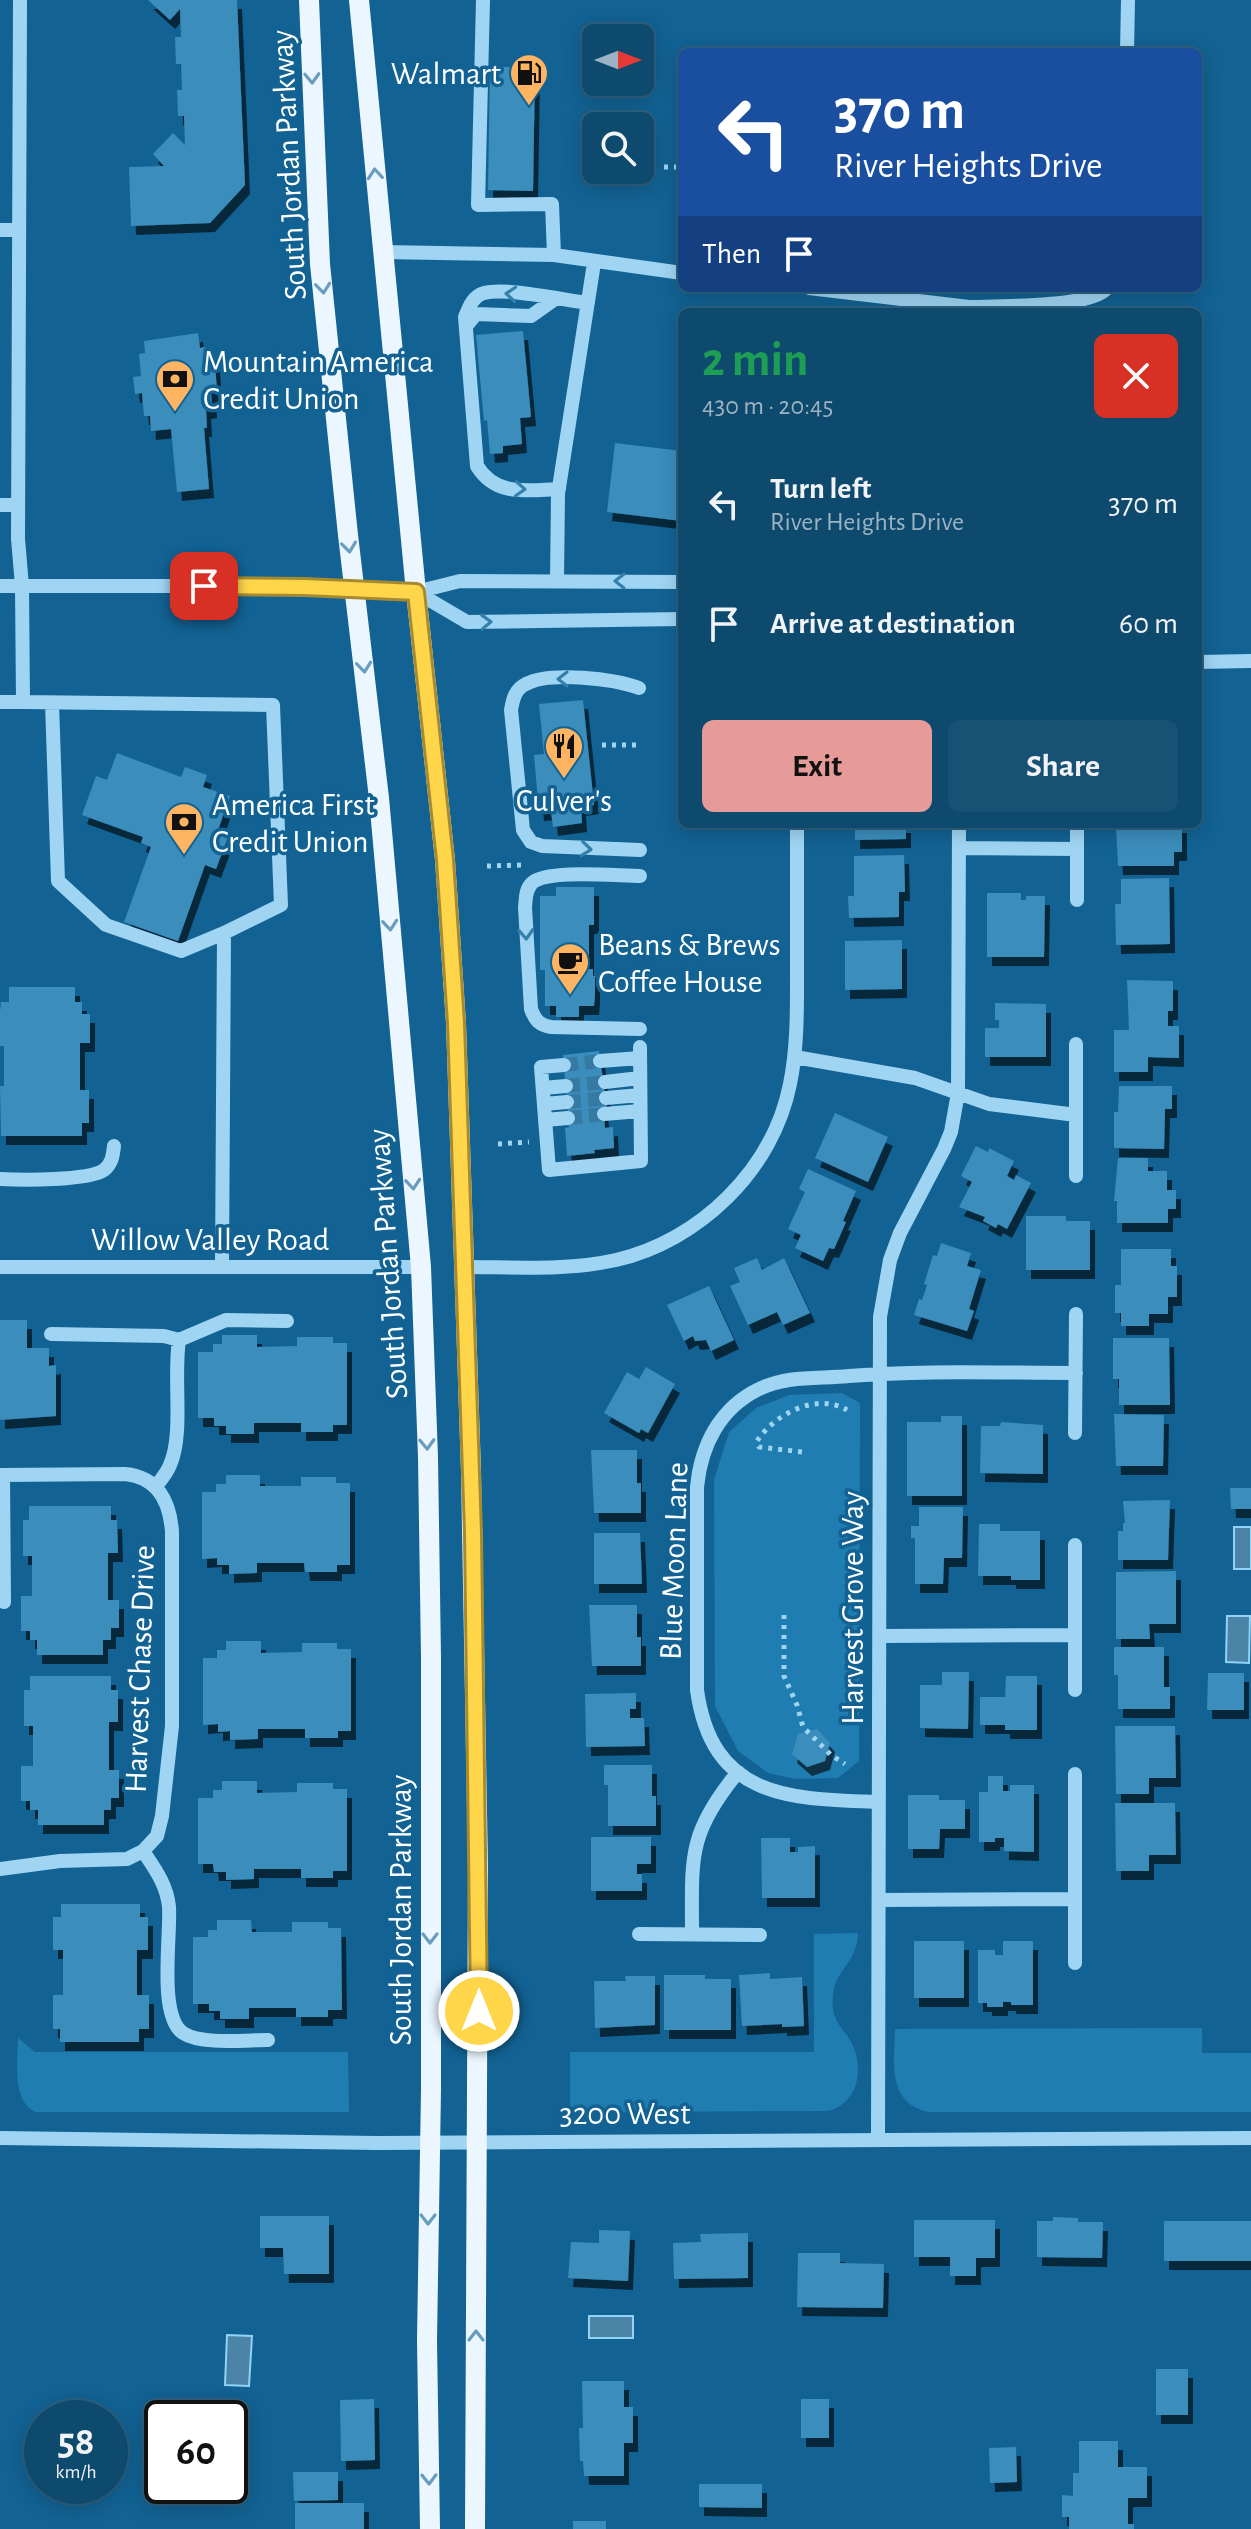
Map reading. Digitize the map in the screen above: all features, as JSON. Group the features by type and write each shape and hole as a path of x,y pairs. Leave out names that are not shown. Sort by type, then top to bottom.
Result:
{"main road":[{"name":"South Jordan Parkway","path":"309,0 320,264 379,798 421,1267 431,1658 427,2369 430,2529"},
{"path":"359,0 450,927 473,1564 479,1983 475,2529"}],"street":[{"path":"20,0 18,505 23,702"},
{"path":"483,0 478,205 552,204 554,255"},
{"path":"1127,48 1128,0"},
{"path":"0,230 19,230"},
{"path":"382,252 554,255 678,273"},
{"path":"557,580 559,489 594,263"},
{"path":"839,292 961,308"},
{"path":"1045,308 1104,292"},
{"path":"559,489 509,489 485,479 477,466 465,317 471,302 483,293 588,303"},
{"path":"466,326 476,314 531,316 555,299"},
{"path":"0,505 18,505"},
{"path":"0,586 294,586 416,592 460,581 678,582"},
{"path":"416,592 467,622 678,619"},
{"path":"1202,662 1251,661"},
{"path":"639,688 618,680 545,679 525,684 513,695 511,710 523,830 531,842 542,846 640,850"},
{"path":"0,702 273,705 281,905 181,951 106,925 58,881 52,703"},
{"path":"464,1267 588,1265 616,1260 671,1240 696,1225 729,1196 757,1161 772,1136 783,1108 795,1057 797,828"},
{"name":"Harvest Grove Way","path":"878,2139 880,1317 890,1260 900,1233 951,1132 958,1093 959,828"},
{"path":"1077,828 1077,900"},
{"path":"959,848 1077,849"},
{"path":"640,876 548,876 533,881 526,891 525,907 531,1009 535,1019 551,1027 640,1029"},
{"path":"222,1267 224,933"},
{"path":"1076,1044 1076,1176"},
{"path":"564,1065 541,1067 549,1170 641,1161 640,1052 600,1061"},
{"path":"795,1057 915,1078 989,1104 1076,1115"},
{"path":"605,1082 640,1078"},
{"path":"543,1088 566,1086"},
{"path":"606,1098 640,1095"},
{"path":"544,1104 567,1102"},
{"path":"604,1114 640,1111"},
{"path":"545,1120 568,1118"},
{"path":"0,1179 40,1179 102,1171 110,1164 114,1146"},
{"name":"Willow Valley Road","path":"0,1267 421,1267"},
{"path":"1075,1433 1076,1314"},
{"path":"51,1334 164,1336 179,1340 226,1320 287,1321"},
{"path":"4,1602 2,1475 125,1474 142,1477 156,1486 171,1464 176,1442 176,1359 179,1340"},
{"name":"Blue Moon Lane","path":"738,1772 717,1749 710,1736 703,1721 697,1690 697,1487 703,1453 719,1422 743,1398 758,1389 790,1379 880,1372 1076,1373"},
{"name":"Harvest Chase Drive","path":"143,1851 151,1844 161,1826 172,1717 172,1532 169,1510 156,1486"},
{"path":"1075,1545 1075,1690"},
{"path":"880,1636 1075,1635"},
{"path":"692,1934 692,1866 697,1838 708,1812 738,1772 756,1784 795,1798 879,1802"},
{"path":"1075,1774 1075,1963"},
{"path":"0,1869 60,1861 117,1860 136,1856 143,1851 164,1883 169,1906 169,2003 172,2023 184,2034 198,2039 268,2040"},
{"path":"879,1900 1075,1899"},
{"path":"639,1934 760,1935"},
{"name":"3200 West","path":"0,2138 429,2141 1251,2138"}],"path":[{"path":"664,167 678,167"},
{"path":"602,745 639,745"},
{"path":"602,948 640,947"},
{"path":"498,1144 531,1141"},
{"path":"802,1452 759,1447 757,1441 775,1419 788,1411 821,1405 847,1410"},
{"path":"784,1615 784,1676 803,1727 831,1755 845,1764"}],"shaded area":[{"path":"842,1393 860,1403 859,1761 838,1778 795,1779 768,1773 738,1751 715,1706 714,1480 729,1432 756,1408 789,1395"},
{"path":"1234,1527 1251,1527 1251,1569 1234,1569"},
{"path":"1227,1616 1250,1616 1249,1663 1226,1662"},
{"path":"858,1933 854,1952 838,1979 833,1995 834,2014 852,2043 858,2070 851,2096 837,2107 828,2111 570,2112 570,2052 814,2052 814,1934"},
{"path":"1202,2028 1202,2053 1251,2053 1251,2112 929,2112 915,2108 906,2100 900,2091 894,2068 895,2029"},
{"path":"18,2038 35,2052 348,2052 349,2112 36,2112 28,2107 19,2090"},
{"path":"589,2316 633,2316 633,2338 589,2338"},
{"path":"227,2335 252,2336 249,2386 225,2385"}],"building":[{"path":"148,0 237,0 245,185 210,223 131,226 129,167 164,166 153,154 173,133 185,145 184,116 178,116 177,90 182,90 181,64 176,64 175,37 181,37 180,9 170,20"},
{"path":"490,67 535,67 533,191 488,190"},
{"path":"523,331 531,417 520,418 522,444 503,446 503,453 490,454 476,335"},
{"name":"Mountain America Credit Union","path":"198,333 200,348 205,347 207,364 215,363 217,392 211,393 212,409 206,410 207,428 204,428 209,489 177,492 171,429 151,431 150,416 144,416 142,393 135,394 133,377 141,376 139,354 145,353 144,341"},
{"path":"615,443 678,451 678,521 607,512"},
{"name":"Culver's","path":"583,700 594,805 581,807 582,823 553,827 551,811 539,812 534,755 544,754 539,704"},
{"name":"America First Credit Union","path":"117,753 181,777 185,767 207,775 203,787 230,796 217,833 228,837 216,869 205,865 178,941 124,922 151,847 141,843 143,837 82,815 96,776 107,780"},
{"path":"855,828 906,828 906,839 855,840"},
{"path":"1116,828 1182,828 1182,852 1174,852 1174,866 1118,866"},
{"path":"904,855 905,892 899,892 899,917 849,918 848,896 854,896 854,856"},
{"path":"1169,878 1170,944 1116,945 1115,904 1121,904 1121,879"},
{"path":"556,887 594,887 594,925 589,925 589,969 593,969 595,976 594,1006 579,1006 579,1017 556,1017 556,1006 545,1006 545,970 540,970 540,896 556,896"},
{"path":"987,893 1021,893 1021,900 1026,900 1026,896 1045,896 1044,957 987,957"},
{"path":"902,940 902,989 845,990 845,941"},
{"path":"1127,980 1173,981 1173,1011 1168,1011 1168,1026 1179,1026 1179,1058 1148,1057 1148,1072 1114,1072 1114,1030 1129,1030"},
{"path":"9,987 75,987 75,1002 82,1002 82,1014 90,1014 90,1043 80,1043 80,1090 89,1090 89,1123 82,1123 82,1136 1,1136 0,1086 4,1086 4,1046 0,1046 0,1011 1,1002 9,1002"},
{"path":"995,1003 1046,1004 1046,1057 985,1057 985,1028 999,1028 999,1020 995,1020"},
{"path":"599,1051 607,1108 603,1108 605,1128 613,1127 614,1148 567,1156 565,1128 569,1127 563,1055"},
{"path":"1119,1086 1172,1086 1172,1109 1165,1109 1164,1149 1114,1148 1114,1112 1118,1112"},
{"path":"835,1113 888,1137 868,1182 815,1158"},
{"path":"976,1146 988,1152 989,1148 1014,1161 1007,1176 1014,1180 1016,1175 1031,1183 1007,1229 998,1224 996,1228 983,1221 985,1217 959,1207 972,1182 961,1176"},
{"path":"1118,1158 1148,1158 1148,1171 1167,1171 1167,1190 1176,1190 1176,1209 1168,1209 1168,1223 1117,1223 1117,1201 1114,1201"},
{"path":"808,1169 856,1191 834,1249 829,1248 823,1261 795,1248 801,1235 788,1229 805,1192 799,1189"},
{"path":"1026,1216 1066,1216 1066,1221 1090,1221 1090,1270 1026,1270"},
{"path":"941,1243 971,1253 967,1266 981,1270 969,1309 974,1311 967,1331 914,1315 927,1285 924,1284 933,1255 937,1256"},
{"path":"1121,1249 1171,1249 1171,1266 1177,1266 1177,1297 1168,1297 1168,1314 1149,1314 1149,1326 1121,1326 1121,1313 1115,1313 1115,1285 1121,1285"},
{"path":"757,1258 762,1270 784,1258 810,1313 783,1325 777,1312 748,1325 730,1286 740,1282 734,1268"},
{"path":"709,1286 734,1340 711,1351 706,1340 695,1341 693,1336 684,1341 667,1305"},
{"path":"0,1320 27,1320 27,1348 49,1348 49,1366 56,1365 56,1416 0,1420"},
{"path":"222,1335 257,1335 257,1347 297,1346 297,1337 333,1337 333,1343 347,1343 347,1425 333,1425 333,1432 301,1432 301,1423 254,1423 254,1434 226,1434 226,1426 214,1426 214,1418 198,1418 198,1352 213,1352 213,1344 222,1344"},
{"path":"1113,1338 1169,1338 1170,1405 1119,1405 1119,1379 1113,1379"},
{"path":"646,1367 675,1384 648,1433 641,1429 639,1433 604,1413 627,1372 639,1379"},
{"path":"1114,1414 1164,1415 1163,1466 1116,1466"},
{"path":"941,1416 962,1416 962,1496 907,1496 907,1422 941,1422"},
{"path":"1001,1422 1043,1425 1043,1474 980,1473 981,1426 1000,1426"},
{"path":"591,1450 637,1450 641,1513 594,1513"},
{"path":"226,1475 260,1475 260,1486 301,1486 301,1477 336,1477 336,1483 350,1483 350,1565 337,1565 337,1572 305,1572 304,1563 257,1563 257,1573 229,1574 229,1565 217,1565 217,1558 202,1559 202,1492 216,1492 216,1484 226,1484"},
{"path":"1230,1488 1251,1488 1251,1509 1231,1509"},
{"path":"1170,1500 1168,1560 1118,1560 1118,1531 1123,1531 1125,1523 1123,1501"},
{"path":"29,1506 111,1506 111,1520 117,1520 118,1553 108,1553 108,1600 119,1600 119,1628 111,1628 111,1640 103,1640 103,1655 37,1655 37,1640 30,1640 30,1631 21,1631 21,1596 32,1596 32,1556 23,1556 23,1520 29,1520"},
{"path":"919,1507 963,1507 962,1558 944,1558 943,1584 915,1584 915,1538 911,1538 911,1526 919,1526"},
{"path":"979,1524 1000,1524 1000,1531 1040,1531 1040,1580 978,1576"},
{"path":"594,1533 640,1533 642,1584 594,1584"},
{"path":"1176,1571 1176,1624 1149,1624 1150,1639 1116,1639 1116,1572"},
{"path":"589,1605 637,1605 641,1666 592,1666"},
{"path":"226,1641 261,1641 261,1653 302,1652 302,1643 337,1643 337,1649 351,1649 351,1731 338,1731 338,1738 305,1738 305,1729 258,1729 258,1739 230,1740 230,1731 218,1732 218,1724 203,1725 203,1658 217,1658 217,1650 226,1650"},
{"path":"1114,1647 1164,1647 1164,1687 1170,1687 1170,1709 1118,1709"},
{"path":"942,1672 969,1672 968,1729 920,1728 920,1685 942,1685"},
{"path":"1208,1673 1244,1673 1244,1710 1207,1710"},
{"path":"30,1676 111,1676 111,1690 118,1690 118,1722 109,1722 109,1770 119,1770 119,1798 111,1798 111,1810 104,1810 104,1825 38,1825 38,1810 30,1810 30,1801 21,1801 21,1766 33,1766 33,1726 24,1726 24,1690 30,1690"},
{"path":"1006,1676 1037,1676 1037,1730 1005,1730 1005,1725 980,1725 980,1697 1005,1697"},
{"path":"636,1693 636,1709 630,1709 630,1718 644,1718 645,1746 586,1747 585,1694"},
{"path":"1115,1726 1175,1726 1176,1778 1149,1778 1149,1794 1116,1794"},
{"path":"817,1729 830,1743 825,1761 807,1767 792,1754 798,1734"},
{"path":"604,1765 652,1765 656,1826 608,1826 608,1785 604,1785"},
{"path":"988,1776 1003,1776 1003,1791 1010,1791 1010,1785 1034,1785 1034,1852 1004,1851 1004,1838 995,1838 995,1842 979,1842 979,1792 988,1792"},
{"path":"222,1781 257,1781 257,1793 297,1792 297,1783 333,1783 333,1789 347,1789 347,1871 333,1871 333,1878 301,1878 301,1869 254,1869 254,1879 226,1880 226,1872 214,1872 213,1864 198,1864 198,1798 213,1798 213,1790 222,1790"},
{"path":"908,1795 939,1795 939,1800 965,1800 965,1829 940,1829 939,1849 908,1849"},
{"path":"1115,1803 1175,1803 1176,1855 1149,1855 1149,1871 1116,1871"},
{"path":"591,1837 651,1837 651,1864 637,1864 637,1874 642,1874 642,1891 591,1891"},
{"path":"761,1838 790,1838 790,1852 798,1852 798,1847 815,1846 815,1898 762,1898"},
{"path":"61,1904 140,1904 140,1917 148,1917 148,1950 137,1950 137,1995 149,1995 149,2029 139,2029 139,2042 60,2042 60,2029 53,2029 53,1995 63,1995 63,1950 53,1950 53,1917 61,1917"},
{"path":"217,1920 251,1920 252,1932 292,1932 292,1922 328,1922 328,1928 341,1928 342,2010 328,2010 328,2017 296,2017 296,2008 249,2008 249,2019 220,2019 220,2011 209,2011 209,2004 193,2004 193,1937 208,1937 208,1930 217,1930"},
{"path":"914,1941 964,1941 964,1998 914,1998"},
{"path":"1003,1941 1033,1941 1033,2005 1003,2002 1003,2007 987,2007 987,2003 978,2003 978,1950 995,1950 995,1955 1003,1955"},
{"path":"770,1973 770,1979 802,1977 804,2026 742,2026 739,1975"},
{"path":"664,1975 705,1975 705,1979 731,1979 731,2030 664,2030"},
{"path":"625,1976 655,1976 655,2025 595,2028 594,1981 626,1981"},
{"path":"260,2216 329,2216 329,2274 284,2274 283,2248 260,2248"},
{"path":"1053,2217 1078,2218 1078,2222 1103,2222 1102,2258 1037,2257 1037,2221 1053,2221"},
{"path":"914,2220 995,2220 995,2258 976,2258 976,2276 950,2276 950,2257 914,2257"},
{"path":"1164,2221 1251,2221 1251,2261 1164,2261"},
{"path":"599,2230 630,2231 628,2281 568,2278 571,2242 599,2243"},
{"path":"748,2233 748,2278 674,2279 673,2243 701,2242 700,2234"},
{"path":"798,2253 840,2253 840,2263 884,2264 883,2308 797,2307"},
{"path":"1156,2369 1188,2369 1188,2415 1156,2415"},
{"path":"582,2381 624,2381 624,2407 633,2407 633,2443 624,2443 624,2476 584,2476 583,2461 580,2461 579,2428 583,2428"},
{"path":"374,2399 375,2460 341,2461 340,2400"},
{"path":"801,2399 829,2399 829,2438 801,2438"},
{"path":"1079,2441 1118,2441 1118,2467 1147,2467 1147,2498 1128,2498 1128,2524 1134,2524 1134,2529 1069,2529 1069,2517 1062,2517 1062,2495 1073,2496 1073,2473 1079,2473"},
{"path":"1016,2447 1017,2482 990,2483 989,2448"},
{"path":"293,2472 338,2472 338,2500 294,2501"},
{"path":"699,2484 762,2484 762,2508 699,2507"},
{"path":"295,2503 364,2503 364,2529 295,2529"},
{"path":"573,2521 606,2521 606,2529 573,2529"}],"tunnel":[{"path":"564,1065 600,1061"},
{"path":"566,1086 605,1082"},
{"path":"567,1102 606,1098"},
{"path":"568,1118 604,1114"}],"place":[{"name":"Walmart","path":"529,107"},
{"name":"Mountain America Credit Union","path":"175,413"},
{"name":"Culver's","path":"564,780"},
{"name":"America First Credit Union","path":"184,856"},
{"name":"Beans & Brews Coffee House","path":"570,996"}],"route":[{"path":"204,586 416,592 445,860 456,1023 473,1533 479,2011"}]}
